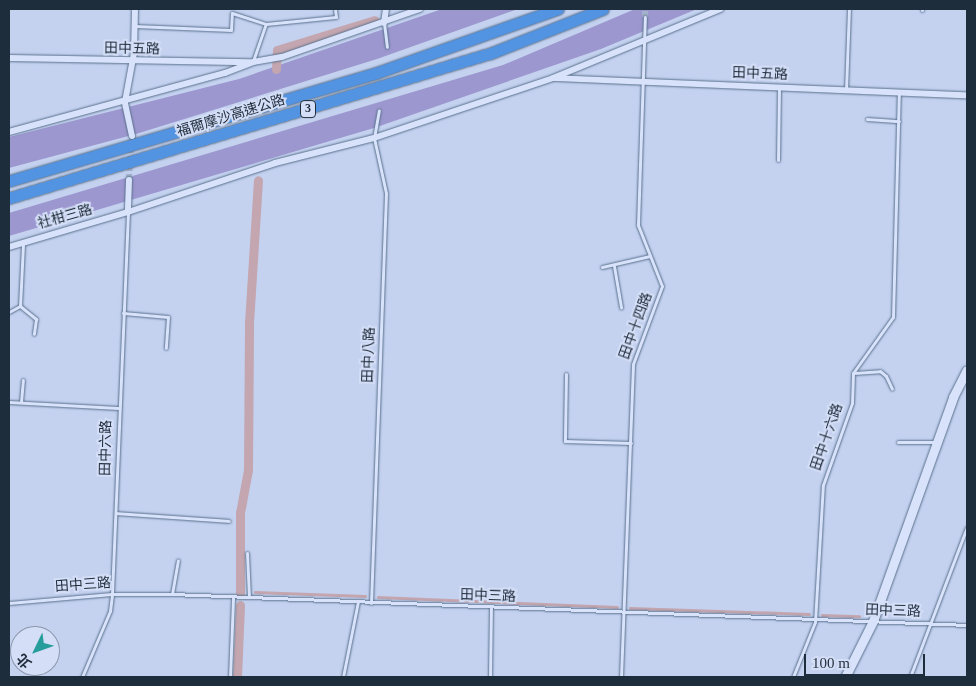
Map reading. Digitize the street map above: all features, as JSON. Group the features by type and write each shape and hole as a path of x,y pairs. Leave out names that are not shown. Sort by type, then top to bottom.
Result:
{"highway":[{"name":"福爾摩沙高速公路","path":"9,181 376,73 558,9"},
{"name":"福爾摩沙高速公路","path":"9,198 490,53 603,9"}],"street":[{"path":"132,136 125,102 133,62 135,9"},
{"path":"384,23 386,9"},
{"path":"9,132 125,102 253,62 282,57 420,9"},
{"name":"社柑三路","path":"9,246 128,212 275,164 374,138 552,78 642,39 720,9"},
{"name":"田中五路","path":"9,58 133,62 253,62"},
{"name":"田中五路","path":"552,78 967,95"},
{"path":"128,212 129,180"},
{"path":"845,677 873,621 953,397 967,370"}],"lane":[{"path":"134,26 231,30 232,11 266,24 336,17 335,9"},
{"path":"846,90 849,9"},
{"name":"田中十四路","path":"621,677 633,364 662,286 638,225 643,82 642,39 645,17"},
{"path":"384,23 387,47"},
{"path":"253,62 266,24"},
{"path":"778,160 779,88"},
{"path":"853,373 893,317 899,93"},
{"name":"田中八路","path":"371,603 386,193 374,138 379,110"},
{"path":"867,119 899,121"},
{"name":"田中六路","path":"82,677 110,611 112,594 118,408 128,212"},
{"path":"20,306 23,242"},
{"path":"602,267 614,266 650,256"},
{"path":"614,266 621,307"},
{"path":"9,312 20,306"},
{"path":"20,306 36,319 34,334"},
{"path":"123,313 168,317 166,348"},
{"path":"853,373 880,371 886,376 892,389"},
{"name":"田中十六路","path":"793,677 815,622 822,485 852,403 853,373"},
{"path":"566,374 564,441 631,443"},
{"path":"21,402 23,380"},
{"path":"9,402 118,408"},
{"path":"898,442 938,442"},
{"path":"116,513 229,521"},
{"path":"910,677 967,527"},
{"path":"247,553 249,597"},
{"path":"172,594 178,561"},
{"name":"田中三路","path":"9,602 112,594 172,594 491,608 623,611 815,622 873,621 967,625"},
{"path":"230,677 232,598"},
{"path":"343,677 358,601"},
{"path":"490,677 491,608"}],"shaded area":[{"path":"442,9 518,9 377,59 136,134 9,168 9,137 239,79"},
{"path":"635,9 697,9 601,49 374,128 9,236 9,213 503,65"}],"waterway":[{"path":"276,69 277,50 375,20"},
{"path":"240,593 240,513 248,470 249,323 258,180"},
{"path":"255,592 365,596"},
{"path":"378,597 617,607"},
{"path":"237,677 240,605"},
{"path":"630,608 809,614"},
{"path":"822,615 859,616"}],"tunnel":[{"path":"645,9 645,17"},
{"path":"129,180 131,144"}]}
